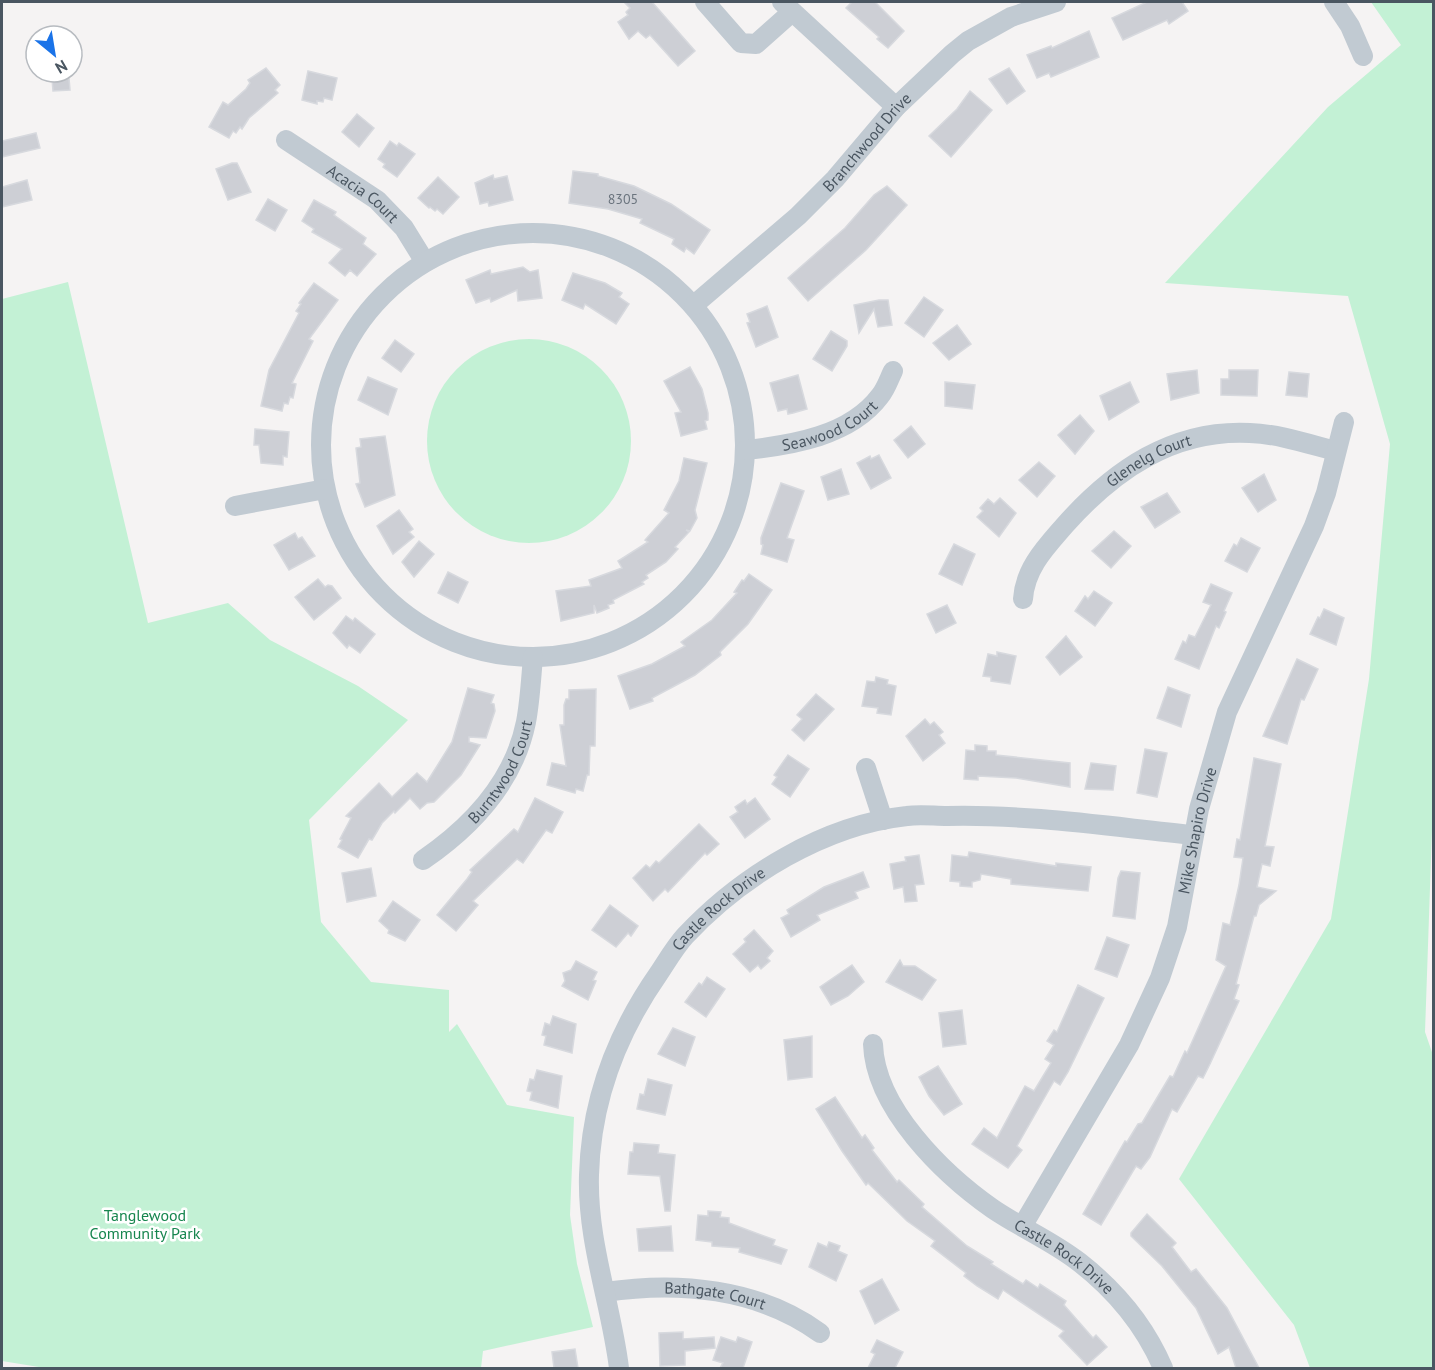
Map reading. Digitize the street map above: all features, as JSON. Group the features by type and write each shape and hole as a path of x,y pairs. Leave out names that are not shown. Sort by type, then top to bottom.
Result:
{"street":[{"path":"705,2 741,44 756,44 787,7 896,107"},
{"name":"Branchwood Drive","path":"694,305 798,216 896,107 968,41 1008,9 1056,2"},
{"path":"1334,2 1350,26 1363,56"},
{"name":"Acacia Court","path":"286,140 376,200 404,228 425,262"},
{"path":"525,232 569,235 619,250 646,264 694,305 717,337 734,373 744,415 746,450 740,494 720,546 697,580 675,603 651,622 608,644 568,654 533,657 494,654 463,646 407,617 364,575 345,546 333,518 320,458 321,430 326,398 336,365 365,315 386,292 425,262 465,243 525,232"},
{"name":"Seawood Court","path":"746,450 808,440 849,423 881,396 893,371"},
{"name":"Mike Shapiro Drive","path":"1023,1225 1129,1045 1155,988 1177,927 1190,867 1193,835 1227,712 1314,526 1326,493 1344,422"},
{"name":"Glenelg Court","path":"1023,599 1028,576 1042,551 1102,487 1128,466 1150,453 1186,440 1232,433 1285,438 1335,451"},
{"path":"235,506 325,489"},
{"name":"Burntwood Court","path":"423,860 450,840 483,809 508,772 526,724 533,657"},
{"path":"866,768 883,820"},
{"name":"Castle Rock Drive","path":"620,1368 592,1235 589,1206 590,1153 603,1088 626,1026 641,999 683,938 719,903 766,870 809,845 883,820 908,815 980,815 1193,835"},
{"name":"Castle Rock Drive","path":"873,1044 874,1059 883,1089 908,1126 962,1185 992,1208 1023,1225 1080,1263 1121,1301 1145,1334 1163,1368"},
{"name":"Bathgate Court","path":"605,1292 649,1286 683,1286 712,1290 776,1309 819,1333"}],"green space":[{"path":"1371,2 1434,2 1434,772 1425,1032 1434,1058 1433,1368 1310,1368 1294,1325 1179,1179 1331,919 1369,679 1390,444 1348,296 1165,283 1328,107 1401,45"},
{"name":"Tanglewood Community Park","path":"68,282 148,623 228,603 270,640 358,686 408,720 309,820 321,922 371,982 449,990 449,1032 457,1024 507,1105 574,1117 570,1215 577,1264 593,1327 483,1351 481,1368 45,1368 2,1361 2,299"},
{"path":"519,339 539,339 568,346 594,362 608,376 624,402 631,441 624,480 608,506 594,520 559,539 539,543 519,543 490,536 464,520 450,506 431,471 427,451 427,431 434,402 450,376 464,362 499,343"}],"building":[{"path":"624,2 652,2 695,51 678,66 650,35 646,38 638,31 629,39 618,22 628,15 626,12 630,8"},
{"path":"852,2 875,2 904,31 888,48 846,8"},
{"path":"1147,2 1182,2 1188,11 1169,24 1167,20 1123,40 1112,18"},
{"path":"1089,31 1099,57 1051,77 1049,73 1037,78 1027,55 1051,46 1052,48"},
{"path":"266,68 280,85 275,90 278,93 249,118 242,129 240,127 236,133 233,131 229,138 209,127 223,102 228,105 246,89 250,83 248,80"},
{"path":"1009,68 1025,91 1007,104 989,79"},
{"path":"308,71 337,78 332,100 324,98 323,102 317,101 317,104 302,100"},
{"path":"52,84 70,84 70,90 53,91"},
{"path":"970,91 992,110 951,157 929,136 957,109"},
{"path":"357,114 374,128 359,147 342,132"},
{"path":"36,133 40,148 2,157 2,141"},
{"path":"390,141 397,146 399,143 415,154 397,177 383,167 385,164 378,159"},
{"path":"237,163 251,192 228,200 216,169"},
{"path":"573,171 598,174 598,176 634,186 671,204 710,230 694,254 686,248 684,252 672,244 674,239 640,223 642,219 608,209 569,203"},
{"path":"493,175 494,179 507,176 513,200 489,206 488,202 480,204 475,183"},
{"path":"438,177 459,197 443,214 437,209 435,211 429,208 418,198"},
{"path":"27,180 32,200 2,207 2,187"},
{"path":"887,186 907,205 866,250 808,301 788,278 845,228 874,195"},
{"path":"268,199 287,210 275,231 256,220"},
{"path":"314,200 336,212 334,215 366,238 363,244 376,254 357,276 350,270 345,276 329,263 342,249 312,232 314,229 302,221"},
{"path":"523,267 530,272 538,270 542,298 518,301 517,290 491,302 490,298 476,303 466,280 490,270 491,274"},
{"path":"573,273 605,283 622,293 619,297 629,304 616,324 585,304 583,309 562,300"},
{"path":"314,283 338,300 309,339 313,341 292,383 296,384 293,398 290,397 288,404 284,403 282,411 261,406 269,370 299,313 296,311 301,304 299,303"},
{"path":"924,297 943,310 924,337 905,323"},
{"path":"888,300 892,325 878,327 874,309 859,333 854,305"},
{"path":"767,306 778,337 756,347 747,323 750,322 747,314"},
{"path":"957,325 971,344 949,360 933,343"},
{"path":"831,331 847,341 847,346 832,371 813,359"},
{"path":"395,340 414,354 401,372 382,358"},
{"path":"690,367 702,389 708,413 708,420 705,421 707,429 681,436 675,413 681,412 664,381"},
{"path":"1197,370 1199,393 1171,400 1167,374"},
{"path":"1229,370 1258,370 1257,396 1221,395 1221,379 1229,379"},
{"path":"1289,372 1309,374 1307,397 1286,395"},
{"path":"798,375 807,409 788,414 787,409 778,411 770,383"},
{"path":"368,377 397,389 388,415 358,400"},
{"path":"945,382 975,385 972,409 945,406"},
{"path":"1130,382 1139,402 1109,420 1100,396"},
{"path":"1080,415 1094,431 1075,454 1058,435"},
{"path":"911,426 925,444 908,458 894,440"},
{"path":"255,429 289,432 287,457 283,456 283,465 261,463 259,445 254,445"},
{"path":"385,436 395,495 365,507 356,484 360,483 356,448 361,447 360,439"},
{"path":"879,455 891,478 871,489 857,463 870,456 871,459"},
{"path":"684,458 707,463 695,510 697,518 690,531 686,530 689,532 675,547 678,549 666,562 646,575 648,578 642,582 644,584 613,600 614,603 608,605 609,608 597,613 594,605 594,613 561,621 556,591 591,586 589,580 622,568 618,561 648,542 645,540 669,513 664,510 679,481"},
{"path":"1039,462 1055,476 1037,497 1019,480"},
{"path":"841,469 849,494 828,500 821,477"},
{"path":"1264,474 1276,500 1258,512 1242,488"},
{"path":"781,483 804,491 787,538 794,540 787,562 761,554 763,545 761,538"},
{"path":"1167,493 1180,512 1155,528 1141,507"},
{"path":"1000,498 1016,513 999,537 977,517 983,511 980,508 988,499 994,504"},
{"path":"399,510 413,529 409,532 414,537 393,554 377,526"},
{"path":"1114,531 1131,546 1111,568 1092,551"},
{"path":"295,533 298,539 302,537 315,556 289,570 274,545"},
{"path":"1241,538 1260,548 1247,572 1225,561 1234,544 1237,546"},
{"path":"419,541 434,554 414,577 402,562"},
{"path":"954,544 975,554 962,585 939,574"},
{"path":"448,572 468,582 458,603 438,593"},
{"path":"749,574 772,590 748,624 720,652 721,655 695,675 652,698 653,701 630,709 618,676 652,664 685,646 681,642 712,620 737,593 734,592"},
{"path":"318,579 325,587 332,586 341,598 314,620 295,597"},
{"path":"1211,584 1232,593 1224,611 1226,612 1219,628 1216,626 1199,669 1175,659 1183,641 1186,643 1189,635 1195,637 1211,605 1203,602"},
{"path":"1094,591 1112,603 1095,626 1075,611 1085,596 1088,599"},
{"path":"947,605 956,623 936,633 927,614"},
{"path":"1324,609 1344,618 1336,645 1310,634"},
{"path":"346,616 353,621 355,618 375,634 360,653 349,645 347,648 333,633"},
{"path":"1066,636 1082,657 1060,675 1046,657"},
{"path":"997,652 1016,656 1010,684 991,681 991,677 983,676 988,654 997,656"},
{"path":"1297,659 1318,669 1304,700 1301,699 1287,744 1263,736"},
{"path":"876,677 888,680 887,684 896,686 891,715 877,713 878,708 862,706 867,681 875,682"},
{"path":"1168,687 1190,695 1181,727 1157,718"},
{"path":"468,688 494,695 491,703 494,704 495,711 486,738 469,737 469,742 480,745 461,775 434,802 427,803 420,809 410,798 382,823 358,858 338,847 351,818 346,816 379,783 392,797 417,773 427,782 452,742"},
{"path":"596,689 595,746 590,746 589,775 587,775 583,791 576,789 575,793 547,785 552,763 566,766 560,725 564,725 564,705 566,699 569,699 569,690"},
{"path":"816,694 834,709 804,741 792,730 802,719 797,715"},
{"path":"925,719 930,725 934,722 943,732 939,735 945,743 923,761 906,736"},
{"path":"975,745 987,746 987,751 996,751 996,755 1070,763 1070,787 1016,778 978,776 978,780 964,779 966,750 975,751"},
{"path":"1145,749 1167,753 1157,797 1137,793"},
{"path":"788,755 809,769 790,797 772,784 777,777 774,775"},
{"path":"1254,758 1281,764 1265,846 1274,847 1270,866 1262,864 1257,887 1276,891 1259,905 1256,916 1254,916 1236,984 1239,985 1234,999 1239,1001 1203,1078 1198,1076 1177,1112 1172,1109 1150,1157 1141,1169 1136,1166 1101,1225 1083,1214 1125,1141 1127,1142 1138,1124 1142,1123 1170,1076 1173,1077 1185,1051 1187,1053 1226,966 1216,960 1223,923 1230,925 1239,885 1243,858 1234,857 1237,839 1240,840"},
{"path":"1091,763 1116,766 1113,790 1085,789"},
{"path":"535,798 563,812 552,833 546,830 523,863 517,859 473,901 478,905 456,931 437,915 467,879 472,872 470,870 514,829 518,832"},
{"path":"755,798 770,819 745,838 730,817 738,812 735,807 745,800 747,804"},
{"path":"699,824 719,844 707,855 705,853 668,892 665,889 653,901 633,878 646,865 650,868 656,861 659,863"},
{"path":"969,852 1056,866 1056,863 1091,867 1088,891 1011,884 1011,879 981,874 980,880 972,882 972,887 960,886 960,882 950,881 952,855 968,857"},
{"path":"919,855 924,884 915,885 917,901 905,902 903,887 894,889 890,864 906,861 905,857"},
{"path":"371,868 376,896 347,902 342,873"},
{"path":"1121,871 1140,873 1135,919 1113,916"},
{"path":"863,872 869,887 855,892 858,898 817,915 820,920 791,937 781,918 789,914 787,910 824,887"},
{"path":"393,901 420,920 405,941 388,933 389,930 379,921"},
{"path":"610,905 638,926 631,936 628,933 616,947 592,930"},
{"path":"754,930 773,951 767,958 770,961 761,969 758,965 750,972 733,954 746,942 744,939"},
{"path":"1107,937 1129,945 1117,977 1095,969"},
{"path":"900,960 903,966 915,966 936,980 922,1000 886,982"},
{"path":"576,961 597,972 593,980 596,981 588,1000 562,986 565,981 563,973 571,970"},
{"path":"852,965 864,982 848,996 831,1005 820,987"},
{"path":"707,977 725,989 706,1017 685,1002 699,983 702,985"},
{"path":"1078,985 1104,998 1068,1072 1060,1085 1054,1081 1017,1146 1022,1150 1008,1168 972,1144 984,1128 997,1138 1025,1086 1034,1091 1051,1063 1045,1059 1054,1045 1047,1041 1054,1030 1057,1032"},
{"path":"962,1010 966,1044 943,1047 939,1013"},
{"path":"553,1016 576,1024 572,1053 544,1045 546,1036 542,1035 545,1023 550,1025"},
{"path":"673,1028 695,1037 685,1066 658,1054"},
{"path":"812,1036 812,1077 788,1080 784,1040"},
{"path":"938,1066 962,1104 944,1115 929,1096 919,1077"},
{"path":"537,1070 562,1076 558,1108 530,1100 532,1092 527,1091 530,1079 534,1080"},
{"path":"648,1079 672,1085 665,1115 637,1109 640,1094 644,1095"},
{"path":"835,1097 862,1138 865,1135 874,1148 872,1150 897,1182 899,1180 924,1204 922,1207 967,1246 993,1262 991,1264 1023,1284 1026,1280 1038,1288 1040,1284 1066,1301 1064,1305 1093,1338 1096,1335 1107,1347 1087,1365 1059,1336 1064,1331 1003,1290 998,1299 977,1286 964,1276 966,1273 931,1246 935,1241 907,1221 868,1183 866,1185 842,1151 816,1109"},
{"path":"634,1143 659,1145 658,1153 675,1155 670,1211 665,1211 660,1176 628,1174 630,1152 633,1152"},
{"path":"708,1211 721,1212 720,1217 729,1218 729,1223 775,1240 773,1245 787,1250 781,1264 739,1252 740,1248 712,1246 712,1242 696,1240 698,1215 708,1216"},
{"path":"1147,1214 1176,1243 1172,1247 1191,1272 1196,1269 1227,1308 1259,1368 1236,1368 1229,1347 1218,1354 1196,1308 1162,1266 1131,1236"},
{"path":"671,1226 673,1251 639,1251 637,1229"},
{"path":"829,1242 840,1246 838,1251 847,1255 836,1281 809,1267 818,1243 827,1247"},
{"path":"882,1279 899,1310 875,1324 860,1291"},
{"path":"683,1332 683,1339 714,1337 715,1348 685,1351 685,1365 660,1366 659,1333"},
{"path":"721,1337 736,1342 738,1337 752,1342 743,1368 720,1368 723,1363 713,1360"},
{"path":"877,1340 903,1352 895,1368 868,1368 875,1354 871,1352"},
{"path":"575,1349 578,1368 554,1368 552,1352"}]}
